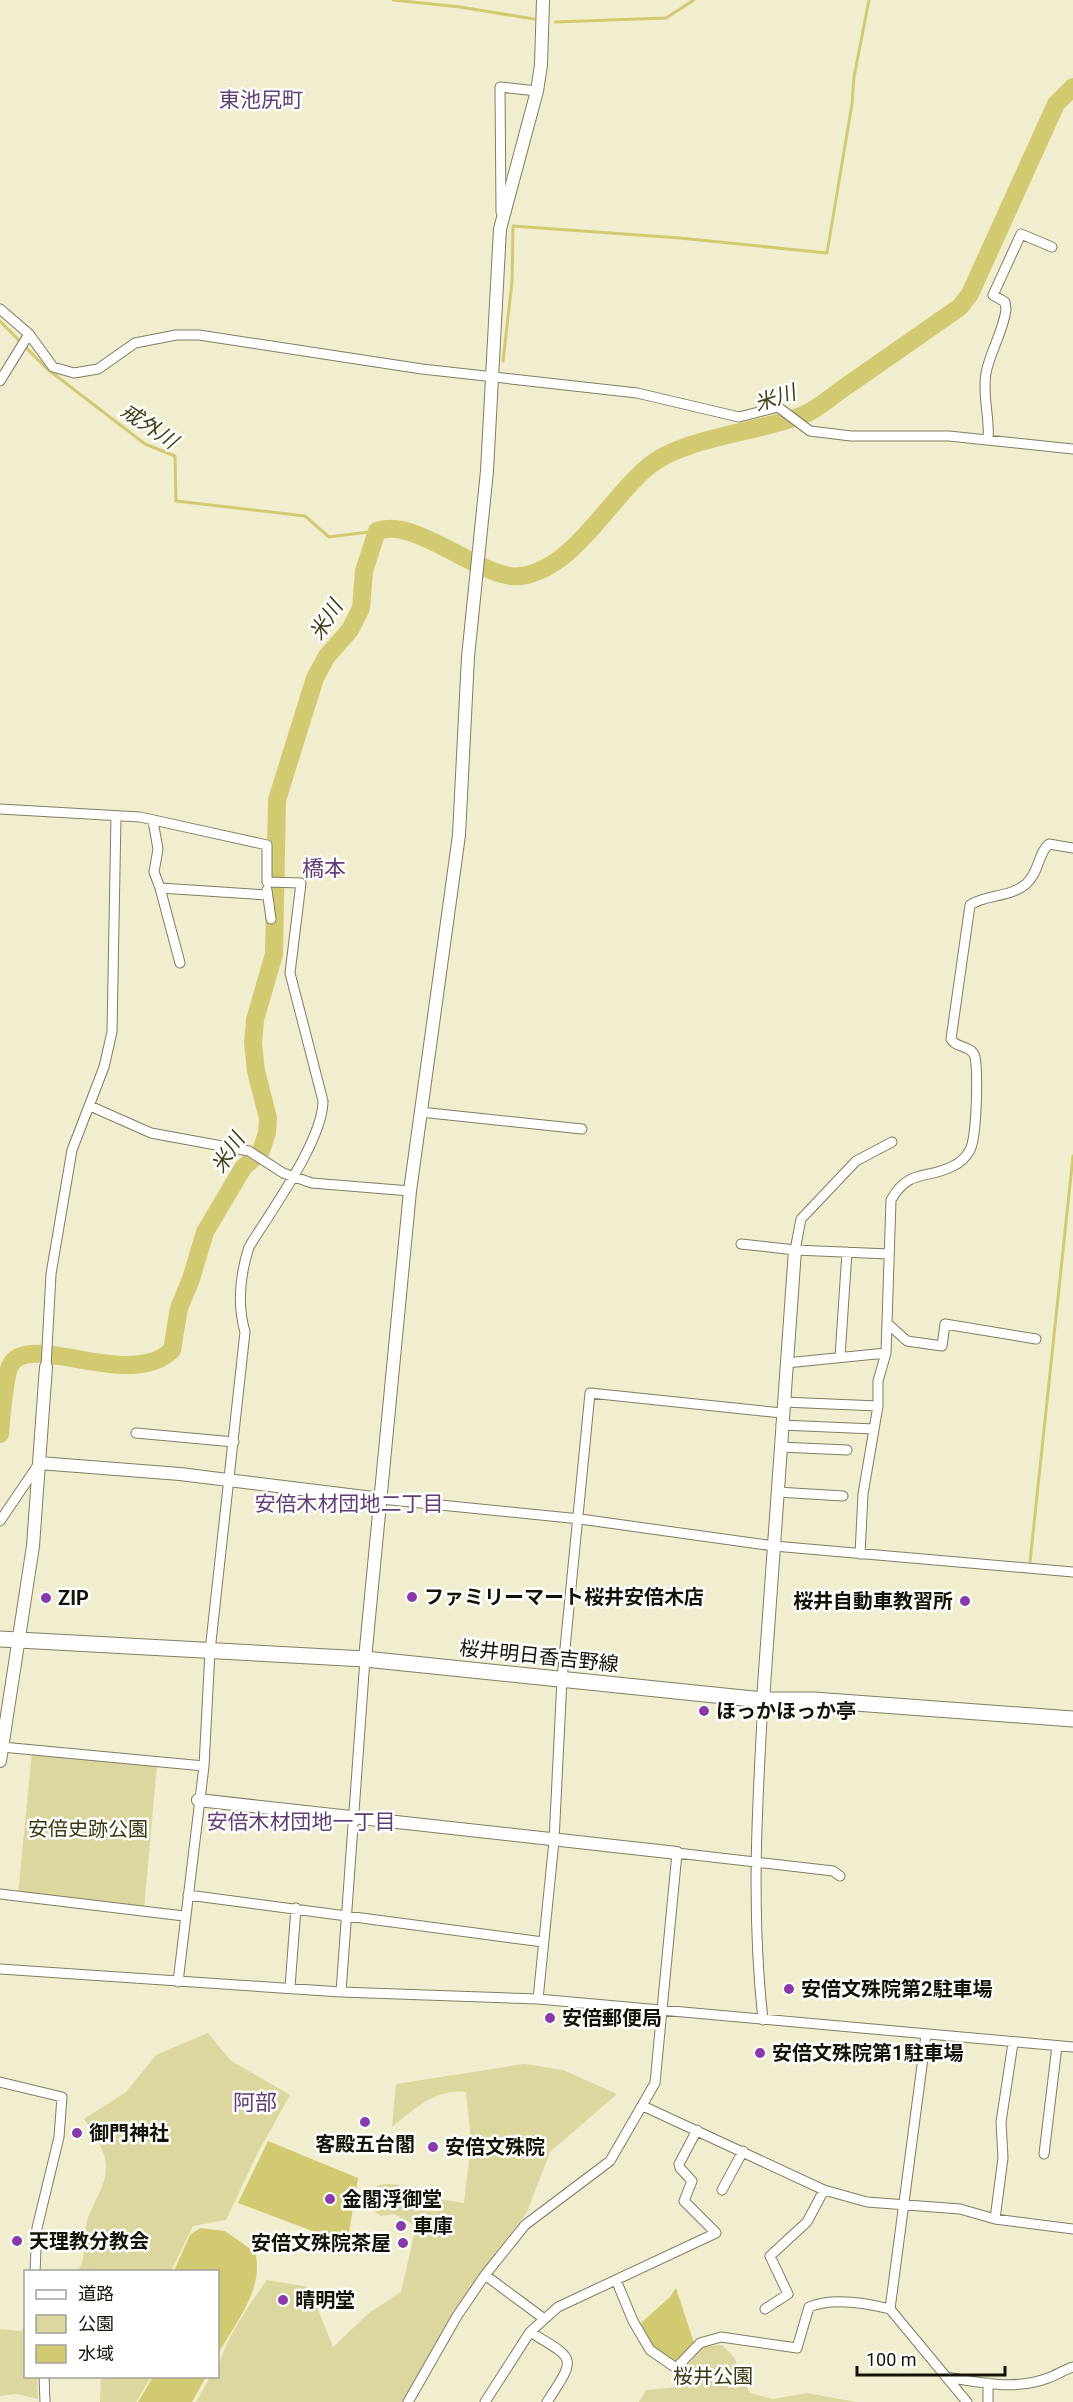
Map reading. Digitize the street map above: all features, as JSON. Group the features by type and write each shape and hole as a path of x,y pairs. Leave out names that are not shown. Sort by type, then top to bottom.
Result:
{"main road":[{"name":"桜井明日香吉野線","path":"0,1640 365,1659 763,1700 814,1700 1073,1719"}],"street":[{"path":"500,229 537,91 541,65 543,0"},
{"path":"341,1992 365,1659 410,1191 459,835 468,657 480,556 492,375 500,229 500,87 537,91"},
{"path":"988,440 990,426 985,406 986,373 1006,310 1005,302 993,295 1021,234 1052,247"},
{"path":"0,309 30,334 53,367 74,373 98,369 135,343 176,334 282,346 422,369 492,375 637,393 739,417 778,407 810,431 851,436 949,436 1073,449"},
{"path":"0,381 30,334"},
{"path":"0,809 116,816 153,821 267,845 267,895 272,919"},
{"path":"0,1761 33,1546 51,1274 72,1150 90,1106 112,1032 116,816"},
{"path":"153,821 158,849 154,872 180,963"},
{"path":"860,1554 863,1494 878,1406 878,1381 886,1353 891,1200 900,1187 916,1175 955,1165 971,1147 976,1103 975,1056 968,1048 954,1044 951,1039 970,905 1011,893 1027,883 1036,871 1044,849 1049,844 1073,848"},
{"path":"178,1982 184,1916 204,1766 210,1651 231,1480 245,1332 239,1312 244,1264 249,1247 291,1177 323,1115 323,1101 290,973 302,883 267,882"},
{"path":"160,888 267,895"},
{"path":"90,1106 151,1133 249,1151 291,1177 312,1183 410,1191"},
{"path":"420,1112 582,1129"},
{"path":"764,2020 756,1958 754,1862 782,1413 795,1250 801,1219 856,1161 892,1142"},
{"path":"741,1244 795,1250 890,1254"},
{"path":"840,1358 847,1252"},
{"path":"887,1323 907,1341 942,1346 945,1324 1036,1340"},
{"path":"786,1363 886,1353"},
{"path":"538,1999 554,1840 562,1679 590,1393 782,1413 874,1429"},
{"path":"782,1413 878,1406"},
{"path":"136,1433 234,1442"},
{"path":"780,1447 847,1450"},
{"path":"39,1463 231,1480 579,1519 774,1546 1073,1572"},
{"path":"0,1521 39,1463"},
{"path":"777,1492 843,1496"},
{"path":"2,1747 204,1766"},
{"path":"198,1800 833,1871 840,1876"},
{"path":"408,2402 457,2316 485,2275 525,2225 610,2161 655,2084 677,1854"},
{"path":"0,1894 184,1916"},
{"path":"188,1895 543,1942"},
{"path":"290,1987 296,1908"},
{"path":"0,1969 341,1992 538,1999 1013,2043 1073,2046"},
{"path":"890,2309 926,2035"},
{"path":"995,2219 1003,2158 1000,2122 1013,2043"},
{"path":"1044,2154 1057,2046"},
{"path":"0,2082 62,2097 59,2137 37,2228 35,2270"},
{"path":"643,2106 825,2190 867,2202 960,2209 995,2219 1073,2229"},
{"path":"485,2402 530,2332 558,2307 716,2233 715,2229 684,2201 692,2181 679,2164 697,2130"},
{"path":"722,2190 743,2151"},
{"path":"765,2309 788,2294 770,2256 807,2222 825,2190"},
{"path":"485,2275 543,2318"},
{"path":"616,2280 633,2321 650,2350 676,2368 700,2343 721,2337 797,2348 809,2307 819,2302 875,2305 890,2309 967,2402"},
{"path":"530,2332 565,2354 569,2361 568,2369 549,2401"},
{"path":"946,2376 1008,2386 1049,2378 1059,2370 1073,2367"},
{"path":"44,2378 45,2402"},
{"path":"987,2402 988,2383"}],"green space":[{"name":"安倍史跡公園","path":"32,1752 157,1765 144,1909 18,1894"},
{"path":"208,2033 230,2060 290,2095 257,2154 226,2220 193,2226 171,2270 79,2270 84,2255 88,2218 106,2173 101,2147 84,2119 126,2092 156,2055"},
{"path":"524,2064 563,2070 617,2094 550,2152 527,2212 460,2303 403,2402 196,2402 209,2378 219,2378 219,2365 229,2340 267,2280 309,2287 333,2347 369,2313 401,2292 416,2226 394,2214 381,2216 371,2209 371,2195 376,2187 385,2184 399,2185 406,2194 464,2203 471,2142 466,2092 454,2092 434,2097 392,2127 396,2084"},
{"path":"24,2326 24,2378 37,2378 38,2399 17,2394 0,2396 0,2329 21,2331"},
{"name":"桜井公園","path":"722,2345 734,2357 750,2393 773,2399 807,2393 856,2402 639,2402 646,2390 689,2386 682,2371 704,2346"},
{"path":"101,2378 150,2378 136,2402 100,2402"}],"water":[{"path":"268,2141 358,2178 347,2244 238,2203"},
{"path":"200,2228 225,2231 255,2252 257,2266 252,2292 240,2318 219,2352 219,2270 174,2270 190,2235"},
{"path":"676,2288 694,2343 673,2364 648,2346 641,2323 670,2297"},
{"path":"153,2378 205,2378 192,2402 138,2402"}],"waterway":[{"path":"393,0 460,7 534,19"},
{"path":"555,22 666,18 694,0"},
{"path":"503,361 512,282 513,226 680,238 827,253 852,104 854,77 869,0"},
{"name":"米川","path":"0,1434 8,1371 20,1356 37,1354 131,1365 153,1361 172,1350 179,1308 191,1279 205,1232 243,1168 261,1151 267,1133 268,1118 256,1071 253,1043 255,1020 274,954 277,800 315,678 327,656 350,630 361,608 364,571 377,531 393,529 411,533 489,569 506,575 521,576 540,570 558,560 575,546 634,480 664,456 702,442 785,421 815,409 960,307 970,294 1056,104 1073,87"},
{"name":"戒外川","path":"0,321 46,368 145,444 175,456 176,501 305,516 329,537 377,531"},
{"path":"1030,1562 1073,1156"}],"place":[{"name":"ファミリーマート桜井安倍木店","path":"412,1597"},
{"name":"ZIP","path":"46,1598"},
{"name":"桜井自動車教習所","path":"965,1601"},
{"name":"ほっかほっか亭","path":"704,1711"},
{"name":"安倍文殊院第2駐車場","path":"789,1989"},
{"name":"安倍郵便局","path":"550,2018"},
{"name":"安倍文殊院第1駐車場","path":"760,2053"},
{"name":"客殿五台閣","path":"365,2122"},
{"name":"御門神社","path":"77,2133"},
{"name":"安倍文殊院","path":"433,2147"},
{"name":"金閣浮御堂","path":"330,2199"},
{"name":"車庫","path":"401,2226"},
{"name":"天理教分教会","path":"17,2241"},
{"name":"安倍文殊院茶屋","path":"403,2243"},
{"name":"晴明堂","path":"283,2300"}],"district":[{"name":"東池尻町","path":"261,100"},
{"name":"橋本","path":"324,868"},
{"name":"安倍木材団地二丁目","path":"349,1504"},
{"name":"安倍木材団地一丁目","path":"301,1822"},
{"name":"阿部","path":"255,2102"}]}
